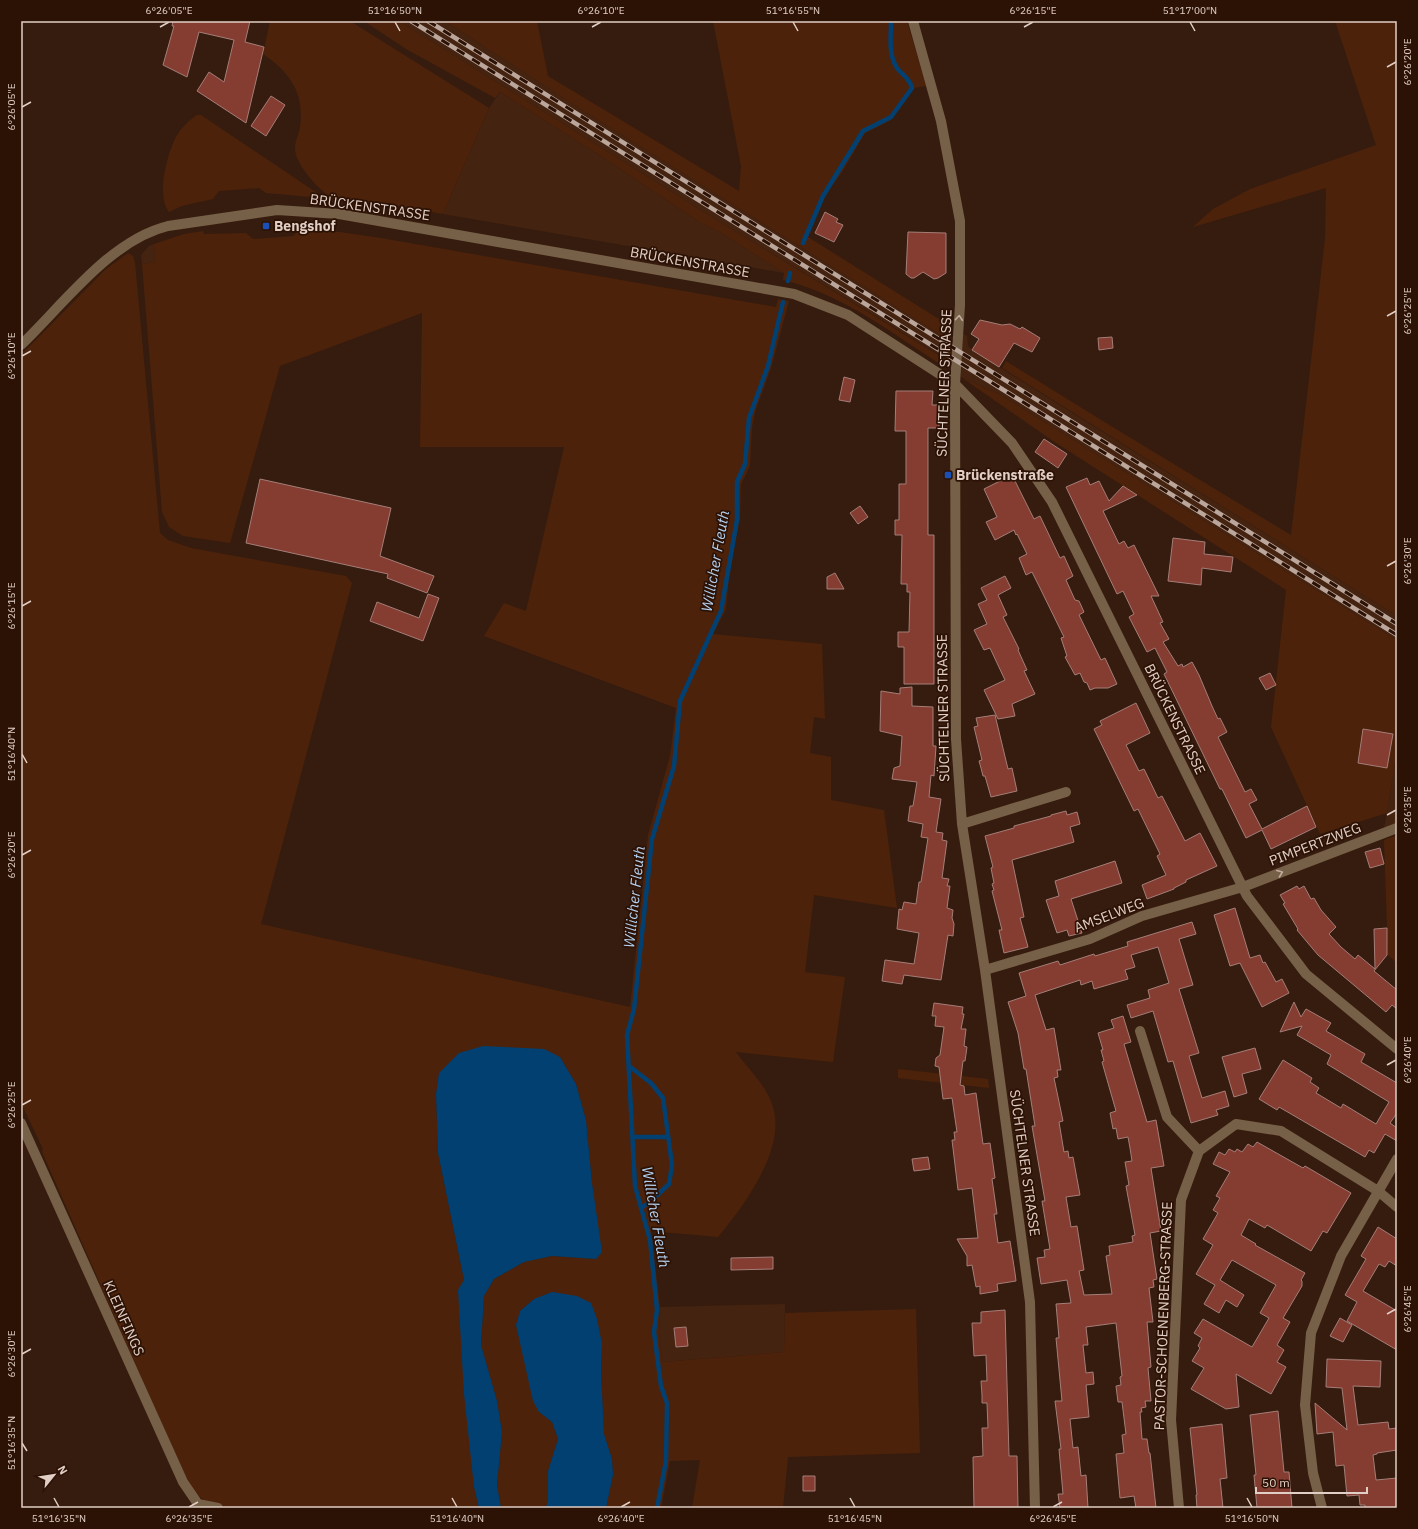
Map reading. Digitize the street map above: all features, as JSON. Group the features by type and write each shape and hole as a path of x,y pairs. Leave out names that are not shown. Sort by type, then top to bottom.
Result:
{"street":[{"name":"SÜCHTELNER STRASSE","path":"913,21 941,121 960,221 960,305 955,384 956,739 962,824 985,970 1030,1302 1035,1508"},
{"name":"BRÜCKENSTRASSE","path":"21,345 103,262 137,239 158,228 277,210 340,214 794,294 848,315 955,384 1012,443 1052,502 1247,896 1306,974 1397,1049"},
{"path":"962,824 1066,792"},
{"name":"PIMPERTZWEG","path":"1243,887 1397,828"},
{"name":"AMSELWEG","path":"985,970 1090,938 1142,916 1243,887"},
{"path":"1140,1031 1167,1117 1199,1151 1236,1124 1281,1130 1378,1190 1397,1207"},
{"name":"KLEINFINGS","path":"21,1124 183,1482 198,1504 218,1508"},
{"name":"PASTOR-SCHOENENBERG-STRASSE","path":"1179,1508 1171,1420 1180,1200 1199,1151"},
{"path":"1322,1508 1313,1473 1305,1405 1311,1333 1341,1256 1397,1159"}],"shaded area":[{"path":"270,21 350,21 489,108 443,214 370,201 337,200 329,196 316,185 299,162 296,154 295,145 300,127 301,115 298,94 294,85 281,68 263,54"},
{"path":"364,21 399,21 725,225 948,361 945,367 847,305 805,286 783,280 784,273 721,233 699,222 607,160 500,92 495,98 406,49"},
{"path":"399,21 445,21 579,108 949,340 961,347 962,333 967,336 968,346 972,350 1397,616 1397,640 999,394 961,377 961,368 725,225"},
{"path":"445,21 537,21 548,76 739,191 741,166 713,21 907,21 926,86 914,88 891,120 865,133 842,172 825,195 808,237 950,326 949,340 579,108"},
{"path":"1335,21 1397,21 1397,616 1002,368 1006,361 1291,535 1325,239 1326,188 1193,227 1213,209 1250,189 1376,145"},
{"path":"500,92 607,160 699,222 721,233 784,273 443,214 489,108"},
{"path":"197,115 201,115 326,199 317,200 311,197 266,193 259,188 219,191 213,199 182,206 169,212 165,205 163,196 166,164 180,130"},
{"path":"299,230 340,232 381,238 776,307 778,299 789,301 771,368 755,412 752,427 750,466 741,484 740,519 730,565 726,609 713,634 822,644 825,719 814,717 810,753 831,757 831,800 884,810 897,908 814,895 805,972 845,977 833,1062 736,1052 761,1083 769,1097 772,1104 775,1121 774,1139 769,1157 751,1193 718,1237 651,1231 660,1307 659,1331 662,1362 784,1352 785,1313 916,1309 920,1453 788,1457 783,1508 692,1508 700,1460 670,1461 661,1508 606,1508 613,1475 612,1459 604,1434 601,1372 602,1344 534,1299 520,1311 516,1325 539,1412 552,1422 558,1439 548,1471 548,1499 546,1508 501,1508 497,1485 502,1432 497,1401 481,1345 484,1296 494,1279 524,1262 552,1256 596,1259 592,1183 586,1120 576,1084 560,1057 459,1053 439,1073 436,1094 438,1153 464,1280 474,1487 479,1508 229,1508 210,1503 201,1498 188,1483 42,1152 43,1149 21,1103 21,355 106,269 128,253 133,256 135,263 160,533 168,540 191,548 346,576 352,583 261,924 630,1007 648,835 670,756 676,708 484,636 504,603 526,611 564,447 420,447 422,313 280,366 230,543 183,536 169,527 162,512 142,264 155,262 154,244 184,234 203,231 204,234 246,233 253,239 293,236"},
{"path":"154,244 155,262 142,264 141,255 149,246"},
{"path":"961,377 999,394 1397,640 1397,750 1387,813 1320,834 1271,727 1286,590 1053,441"},
{"path":"1397,750 1397,823 1384,828 1387,813"},
{"path":"1397,835 1397,963 1388,955 1384,840"},
{"path":"898,1069 988,1079 989,1088 898,1078"},
{"path":"785,1304 784,1352 662,1362 659,1331 660,1307"}],"water":[{"path":"483,1046 544,1049 560,1057 576,1084 586,1120 592,1183 602,1252 596,1259 552,1256 524,1262 494,1279 484,1296 481,1345 497,1401 502,1432 497,1485 501,1508 479,1508 474,1487 464,1394 458,1290 464,1280 438,1153 436,1094 439,1073 459,1053"},
{"path":"552,1292 577,1296 591,1303 597,1319 602,1344 601,1372 604,1434 612,1459 613,1475 606,1508 546,1508 548,1499 548,1471 558,1439 552,1422 539,1412 533,1401 516,1325 520,1311 534,1299"}],"building":[{"path":"173,21 250,21 245,42 264,47 246,123 197,91 209,72 224,82 234,40 199,32 187,77 163,65 174,26 172,26"},
{"path":"271,96 285,105 266,136 251,126"},
{"path":"825,212 838,219 836,222 843,225 834,242 815,233"},
{"path":"908,232 946,233 946,273 934,279 923,272 914,278 911,278 906,274"},
{"path":"980,320 1002,325 1010,324 1020,329 1022,327 1040,338 1032,352 1014,343 999,367 972,350 979,339 971,334"},
{"path":"1112,337 1113,348 1099,350 1098,338"},
{"path":"844,377 855,380 850,402 839,400"},
{"path":"896,391 933,391 932,405 939,405 939,428 928,428 928,535 934,535 934,684 904,684 904,647 898,647 898,632 909,632 910,592 907,592 907,584 901,584 902,535 895,535 895,520 899,520 899,484 906,484 906,431 895,431"},
{"path":"1044,439 1067,454 1058,468 1035,452"},
{"path":"1012,475 1034,519 1040,516 1060,558 1064,556 1073,576 1066,580 1075,600 1079,601 1084,612 1079,615 1101,660 1105,658 1117,684 1108,688 1095,688 1090,690 1080,673 1075,675 1065,657 1067,656 1061,638 1064,637 1032,572 1026,575 1019,558 1027,554 1017,534 1016,535 1014,530 995,540 986,522 997,517 984,489"},
{"path":"1087,478 1090,485 1099,481 1109,501 1123,486 1137,495 1103,511 1119,544 1124,541 1128,548 1134,545 1159,596 1151,596 1163,622 1160,623 1169,639 1163,642 1178,666 1182,664 1183,667 1192,662 1199,675 1218,719 1220,718 1227,732 1218,737 1245,792 1251,789 1257,800 1249,804 1262,829 1307,806 1316,827 1271,849 1262,830 1246,838 1222,789 1220,789 1164,674 1167,672 1155,648 1147,652 1129,617 1134,614 1123,591 1117,594 1066,487"},
{"path":"260,479 391,508 380,556 434,576 427,593 387,578 388,574 246,543"},
{"path":"860,506 868,517 858,524 850,513"},
{"path":"1173,538 1205,542 1204,554 1233,557 1231,572 1202,568 1201,585 1168,581"},
{"path":"835,573 844,589 827,589 827,577"},
{"path":"1005,576 1011,588 998,595 1007,615 1003,617 1019,649 1018,650 1027,670 1024,671 1035,694 1012,704 1015,716 998,719 984,690 1005,680 990,648 984,650 974,630 987,624 978,604 987,600 981,588"},
{"path":"428,594 439,598 423,641 370,621 377,602 419,618"},
{"path":"1270,673 1276,685 1266,690 1259,678"},
{"path":"912,687 912,706 933,707 933,746 936,746 934,776 931,775 929,797 941,799 936,832 943,833 942,840 947,841 942,878 949,879 947,886 950,886 947,908 953,910 952,918 954,924 953,936 948,935 941,980 904,975 902,984 882,981 885,960 914,964 919,933 897,929 899,909 902,910 904,902 916,904 928,838 921,837 923,824 908,821 910,806 913,806 917,782 892,779 894,768 900,766 902,736 880,731 881,691 900,694 900,688"},
{"path":"1136,703 1150,733 1126,745 1139,771 1144,769 1158,798 1162,796 1185,841 1200,833 1217,866 1186,880 1186,882 1174,889 1147,899 1142,885 1166,875 1157,856 1160,854 1138,809 1134,811 1094,729 1102,725 1100,721"},
{"path":"995,715 1008,769 1012,768 1017,791 991,797 979,761 982,760 974,727 978,726 976,718"},
{"path":"1363,729 1393,734 1387,768 1358,763"},
{"path":"1066,811 1067,815 1077,812 1080,824 1070,827 1074,842 1012,860 1024,917 1020,918 1028,947 1004,953 999,930 1002,930 992,891 994,890 992,884 994,883 991,868 993,867 985,836"},
{"path":"1380,848 1384,864 1370,868 1365,852"},
{"path":"1115,861 1122,883 1071,899 1082,933 1069,936 1067,930 1057,933 1046,900 1059,896 1055,881"},
{"path":"1297,886 1299,889 1304,886 1311,899 1314,898 1321,910 1336,927 1329,934 1341,947 1355,959 1358,955 1375,969 1374,929 1387,928 1387,955 1374,971 1397,990 1397,1009 1392,1005 1386,1012 1318,955 1297,930 1298,929 1283,904 1285,903 1280,895"},
{"path":"1235,908 1250,958 1260,955 1263,963 1265,962 1276,982 1282,979 1289,993 1262,1007 1240,963 1230,966 1214,915"},
{"path":"1192,922 1196,934 1179,939 1193,985 1179,989 1199,1053 1189,1056 1202,1098 1225,1091 1229,1106 1216,1110 1218,1115 1191,1123 1173,1061 1168,1062 1153,1011 1131,1018 1127,1005 1150,998 1148,990 1169,983 1158,947 1131,955 1135,967 1125,970 1128,979 1094,989 1092,981 1081,985 1080,980 1035,995 1046,1030 1054,1028 1061,1070 1057,1070 1058,1077 1054,1078 1063,1121 1059,1122 1064,1152 1068,1151 1069,1158 1073,1157 1080,1195 1066,1197 1071,1227 1077,1226 1084,1270 1079,1271 1084,1295 1112,1294 1106,1256 1110,1255 1109,1246 1133,1242 1132,1236 1135,1235 1126,1186 1129,1185 1125,1162 1132,1161 1128,1137 1118,1139 1116,1128 1113,1129 1110,1113 1116,1111 1102,1062 1104,1061 1101,1050 1103,1050 1098,1033 1114,1028 1111,1020 1123,1016 1131,1042 1124,1044 1147,1122 1156,1120 1164,1166 1151,1168 1161,1231 1150,1233 1157,1279 1153,1280 1154,1287 1149,1288 1153,1322 1147,1322 1151,1367 1148,1368 1151,1401 1145,1401 1146,1407 1141,1408 1142,1412 1140,1412 1142,1439 1147,1439 1150,1453 1156,1508 1136,1508 1134,1496 1120,1498 1116,1454 1124,1453 1122,1435 1126,1434 1122,1402 1118,1402 1116,1386 1121,1385 1120,1377 1122,1376 1116,1323 1086,1327 1088,1345 1083,1345 1086,1373 1093,1372 1094,1384 1086,1385 1089,1417 1070,1419 1073,1448 1078,1447 1081,1476 1086,1475 1088,1508 1060,1508 1058,1494 1063,1494 1059,1449 1061,1449 1055,1401 1062,1401 1056,1338 1059,1338 1056,1304 1071,1303 1067,1280 1041,1284 1037,1258 1045,1257 1044,1250 1050,1249 1042,1201 1045,1201 1032,1126 1035,1126 1026,1069 1024,1069 1018,1033 1008,1002 1026,996 1019,973 1058,961 1060,965 1094,954 1095,956 1128,946 1127,942"},
{"path":"1294,1002 1301,1017 1306,1009 1331,1023 1326,1031 1365,1054 1361,1062 1397,1083 1397,1113 1390,1123 1397,1128 1397,1141 1385,1134 1374,1153 1369,1150 1365,1157 1279,1107 1277,1110 1259,1099 1283,1060 1312,1078 1310,1082 1319,1088 1316,1093 1341,1108 1343,1104 1376,1124 1389,1102 1327,1064 1331,1055 1297,1035 1302,1026 1280,1032"},
{"path":"934,1003 963,1007 962,1014 964,1014 961,1029 966,1029 964,1046 967,1047 965,1061 963,1061 960,1085 964,1086 965,1095 976,1093 983,1144 990,1143 995,1178 992,1179 997,1214 994,1214 998,1243 1010,1241 1016,1281 997,1284 998,1291 980,1294 980,1286 976,1287 972,1265 967,1266 967,1256 957,1239 978,1238 972,1188 958,1190 952,1140 955,1140 954,1132 957,1132 952,1098 943,1099 939,1067 935,1066 936,1058 940,1055 944,1027 935,1026 936,1016 932,1016"},
{"path":"1255,1048 1261,1069 1242,1074 1247,1093 1234,1097 1222,1057"},
{"path":"1257,1142 1303,1168 1305,1166 1351,1193 1327,1233 1323,1231 1311,1251 1267,1225 1265,1228 1249,1219 1241,1235 1256,1244 1255,1245 1305,1273 1301,1280 1302,1286 1283,1318 1290,1322 1277,1345 1284,1350 1277,1362 1286,1367 1271,1394 1236,1374 1239,1407 1226,1409 1191,1389 1204,1368 1192,1361 1200,1348 1198,1346 1202,1338 1194,1333 1203,1319 1252,1347 1269,1318 1260,1313 1276,1285 1232,1260 1220,1280 1244,1295 1237,1307 1226,1300 1219,1313 1204,1304 1215,1285 1196,1274 1213,1245 1203,1239 1218,1213 1213,1210 1220,1198 1216,1196 1230,1172 1213,1164 1219,1152 1225,1155 1229,1149 1235,1152 1237,1149 1242,1152 1248,1144 1253,1147"},
{"path":"928,1157 930,1169 914,1171 912,1159"},
{"path":"1378,1227 1397,1239 1397,1266 1389,1261 1385,1267 1379,1264 1363,1291 1397,1311 1397,1350 1347,1321 1357,1302 1345,1295 1366,1259 1361,1256"},
{"path":"773,1257 773,1269 731,1270 731,1258"},
{"path":"1005,1310 1009,1456 1017,1456 1018,1508 974,1508 973,1457 983,1456 982,1428 988,1428 987,1403 982,1403 981,1381 987,1381 986,1355 974,1356 972,1323 981,1323 981,1312"},
{"path":"1340,1318 1352,1325 1343,1342 1330,1336"},
{"path":"686,1327 688,1346 676,1347 674,1328"},
{"path":"1327,1359 1381,1361 1380,1387 1353,1386 1358,1425 1388,1422 1389,1429 1397,1428 1397,1450 1373,1455 1376,1480 1397,1478 1397,1508 1365,1508 1365,1505 1360,1505 1359,1495 1347,1496 1344,1465 1336,1466 1333,1432 1317,1434 1315,1403 1347,1430 1342,1388 1326,1387"},
{"path":"1278,1411 1284,1472 1289,1472 1292,1508 1257,1508 1254,1475 1256,1475 1250,1415"},
{"path":"1222,1424 1227,1478 1220,1479 1223,1508 1197,1508 1190,1428"},
{"path":"803,1476 815,1476 815,1491 803,1491"}],"waterway":[{"name":"Willicher Fleuth","path":"803,243 823,196 863,131 891,117 912,88 908,79 897,68 892,57 891,21"},
{"name":"Willicher Fleuth","path":"788,281 790,273"},
{"name":"Willicher Fleuth","path":"657,1508 666,1461 667,1403 661,1386 654,1332 657,1310 650,1240 635,1186 627,1035 634,1009 652,839 674,766 680,701 721,611 737,520 737,482 745,464 749,418 768,366 783,302"},
{"path":"629,1066 651,1083 663,1098 672,1165 669,1184 641,1208"},
{"path":"633,1137 668,1137"}],"railway":[{"path":"411,21 1397,635"},
{"path":"428,21 1397,624"}],"place":[{"name":"Bengshof","path":"266,226"},
{"name":"Brückenstraße","path":"948,475"}]}
